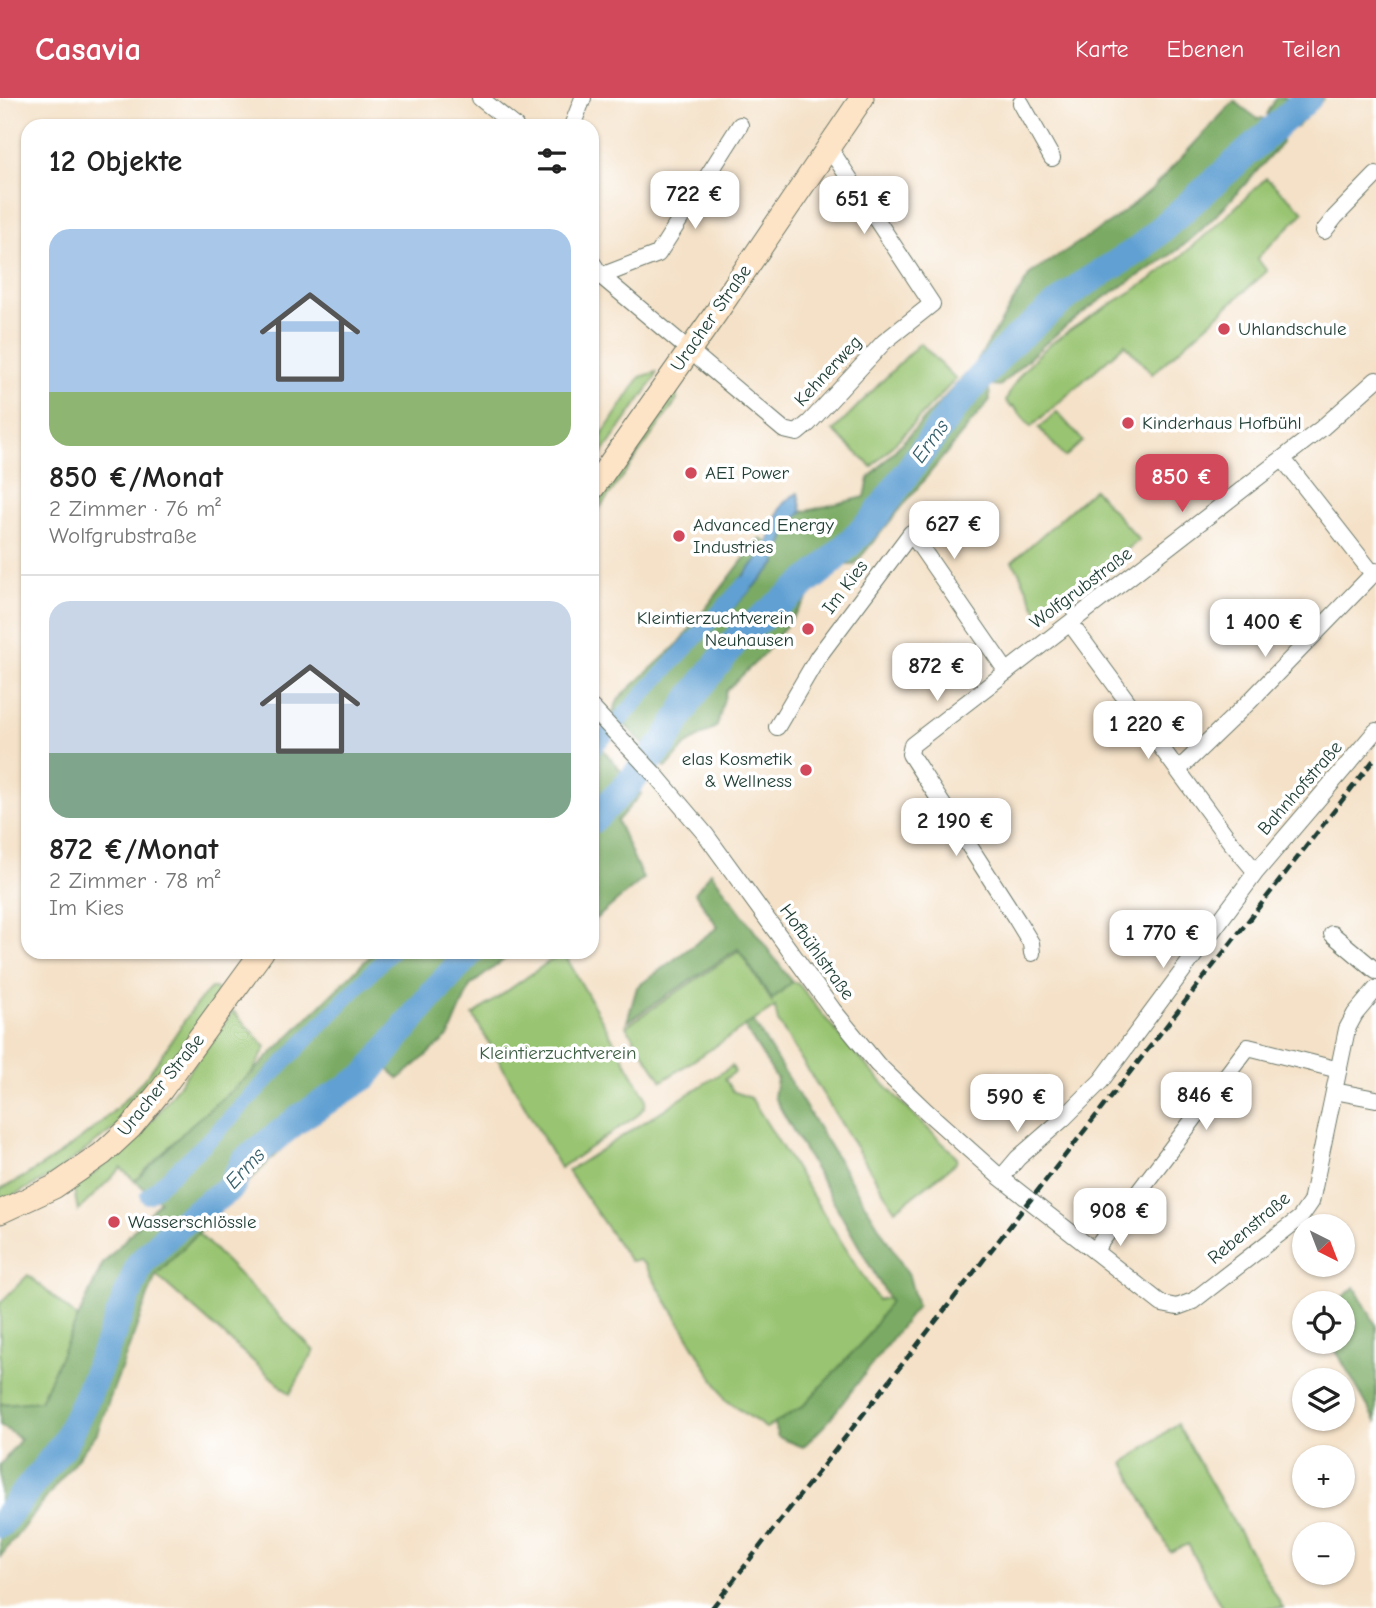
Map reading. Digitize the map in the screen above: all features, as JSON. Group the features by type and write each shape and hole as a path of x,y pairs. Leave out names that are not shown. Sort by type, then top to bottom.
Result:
{"street":[{"path":"480,98 506,119"},
{"path":"575,119 583,98"},
{"name":"Uracher Straße","path":"599,479 862,98"},
{"path":"1021,100 1052,158"},
{"path":"601,276 658,254 740,125"},
{"name":"Kehnerweg","path":"690,349 784,430 797,433 884,342 932,304 828,146"},
{"path":"1324,231 1376,176"},
{"path":"599,273 690,349"},
{"name":"Wolfgrubstraße","path":"1007,672 1322,428 1376,380"},
{"path":"1178,770 1250,701 1374,572 1283,458"},
{"name":"Im Kies","path":"777,727 818,657 911,533 1007,672"},
{"path":"1070,623 1242,857 1256,872"},
{"path":"1007,672 910,749 1031,943 1032,953"},
{"name":"Hofbühlstraße","path":"599,715 706,835 864,1049 926,1111 1030,1201"},
{"name":"Bahnhofstraße","path":"1001,1178 1018,1158 1101,1081 1256,872 1376,732"},
{"path":"1332,934 1376,971"},
{"name":"Uracher Straße","path":"0,1212 54,1187 102,1154 131,1127 257,959"},
{"name":"Rebenstraße","path":"1030,1201 1162,1304 1177,1307 1193,1301 1300,1218 1311,1202 1347,1029 1355,1014 1376,989"},
{"path":"1094,1251 1248,1047 1339,1070"},
{"path":"1334,1091 1376,1099"}],"green space":[{"path":"1276,98 1324,98 1297,127 1285,131 1267,114"},
{"path":"1234,101 1258,119 1263,118 1281,135 1282,143 1190,240 1166,259 1076,318 1000,386 993,385 975,365 1030,274 1112,221 1153,188"},
{"path":"1266,178 1304,212 1257,258 1267,271 1152,374 1125,344 1031,427 1013,406 1011,407 1006,401 1017,380 1050,345 1169,266"},
{"path":"920,343 956,379 872,467 833,431"},
{"path":"971,369 989,389 990,400 854,565 844,565 825,576 764,654 726,691 717,726 685,746 666,768 613,712 619,698 679,643 760,538 768,544 753,566 726,596 775,565 788,526 802,512 865,497 869,478"},
{"path":"656,372 655,378 599,458 599,439 640,377"},
{"path":"676,393 677,400 599,509 599,501"},
{"path":"1057,412 1083,441 1065,457 1039,428"},
{"path":"1094,489 1139,540 1041,619 1012,562"},
{"path":"599,745 641,794 617,821 643,879 599,916"},
{"path":"711,872 792,982 772,999 738,949 627,1022 637,987 718,927 695,893"},
{"path":"739,951 772,1002 772,999 792,982 798,983 874,1073 957,1157 956,1163 895,1210 778,1022 775,1007 662,1081 626,1026"},
{"path":"367,959 505,959 470,986 449,1036 399,1079 383,1065 316,1114 156,1275 97,1433 0,1557 0,1465 21,1439 0,1425 0,1404 40,1401 102,1265 160,1201 135,1181 191,1125 252,1073"},
{"name":"Kleintierzuchtverein","path":"567,959 646,1098 645,1106 638,1115 560,1168 473,1015 550,961"},
{"path":"211,988 218,991 210,1010 124,1121 50,1177 0,1202 0,1190 77,1142 129,1096 153,1068 193,1009"},
{"path":"233,1011 266,1047 252,1073 191,1125 135,1181 121,1168 78,1211 74,1190 116,1155 156,1116"},
{"path":"753,1021 909,1276 917,1306 826,1424 803,1447 778,1437 774,1424 803,1406 867,1337 890,1301 774,1097 777,1079 744,1026"},
{"path":"732,1066 735,1072 725,1079 732,1091 751,1098 878,1300 885,1298 891,1301 867,1337 803,1406 766,1428 726,1400 645,1265 639,1260 630,1261 568,1171"},
{"path":"198,1233 314,1351 290,1394 156,1275"},
{"path":"28,1275 78,1318 40,1402 0,1404 0,1303"},
{"path":"1355,1287 1376,1325 1376,1421 1355,1384 1355,1368 1346,1368 1338,1354 1355,1354 1355,1291 1350,1291"},
{"path":"1177,1424 1283,1608 1222,1608 1188,1544 1170,1552 1124,1463"}],"water":[{"path":"798,493 802,512 788,526 775,565 734,607 725,596 765,548 783,504"}],"waterway":[{"name":"Erms","path":"599,813 665,742 691,698 740,635 823,569 873,520 953,409 1011,343 1080,286 1138,250 1308,98"},
{"path":"599,742 744,585"},
{"path":"148,1196 214,1135 384,959"},
{"name":"Erms","path":"0,1524 64,1444 88,1394 140,1264 176,1227 231,1187 244,1162 301,1117 366,1076 464,959"}],"railway":[{"path":"712,1608 1376,757"}],"place":[{"name":"Uhlandschule","path":"1224,329"},
{"name":"Kinderhaus Hofbühl","path":"1128,423"},
{"name":"AEI Power","path":"691,473"},
{"name":"Advanced Energy Industries","path":"679,536"},
{"name":"Kleintierzuchtverein Neuhausen","path":"808,629"},
{"name":"elas Kosmetik & Wellness","path":"806,770"},
{"name":"Wasserschlössle","path":"114,1222"}]}
